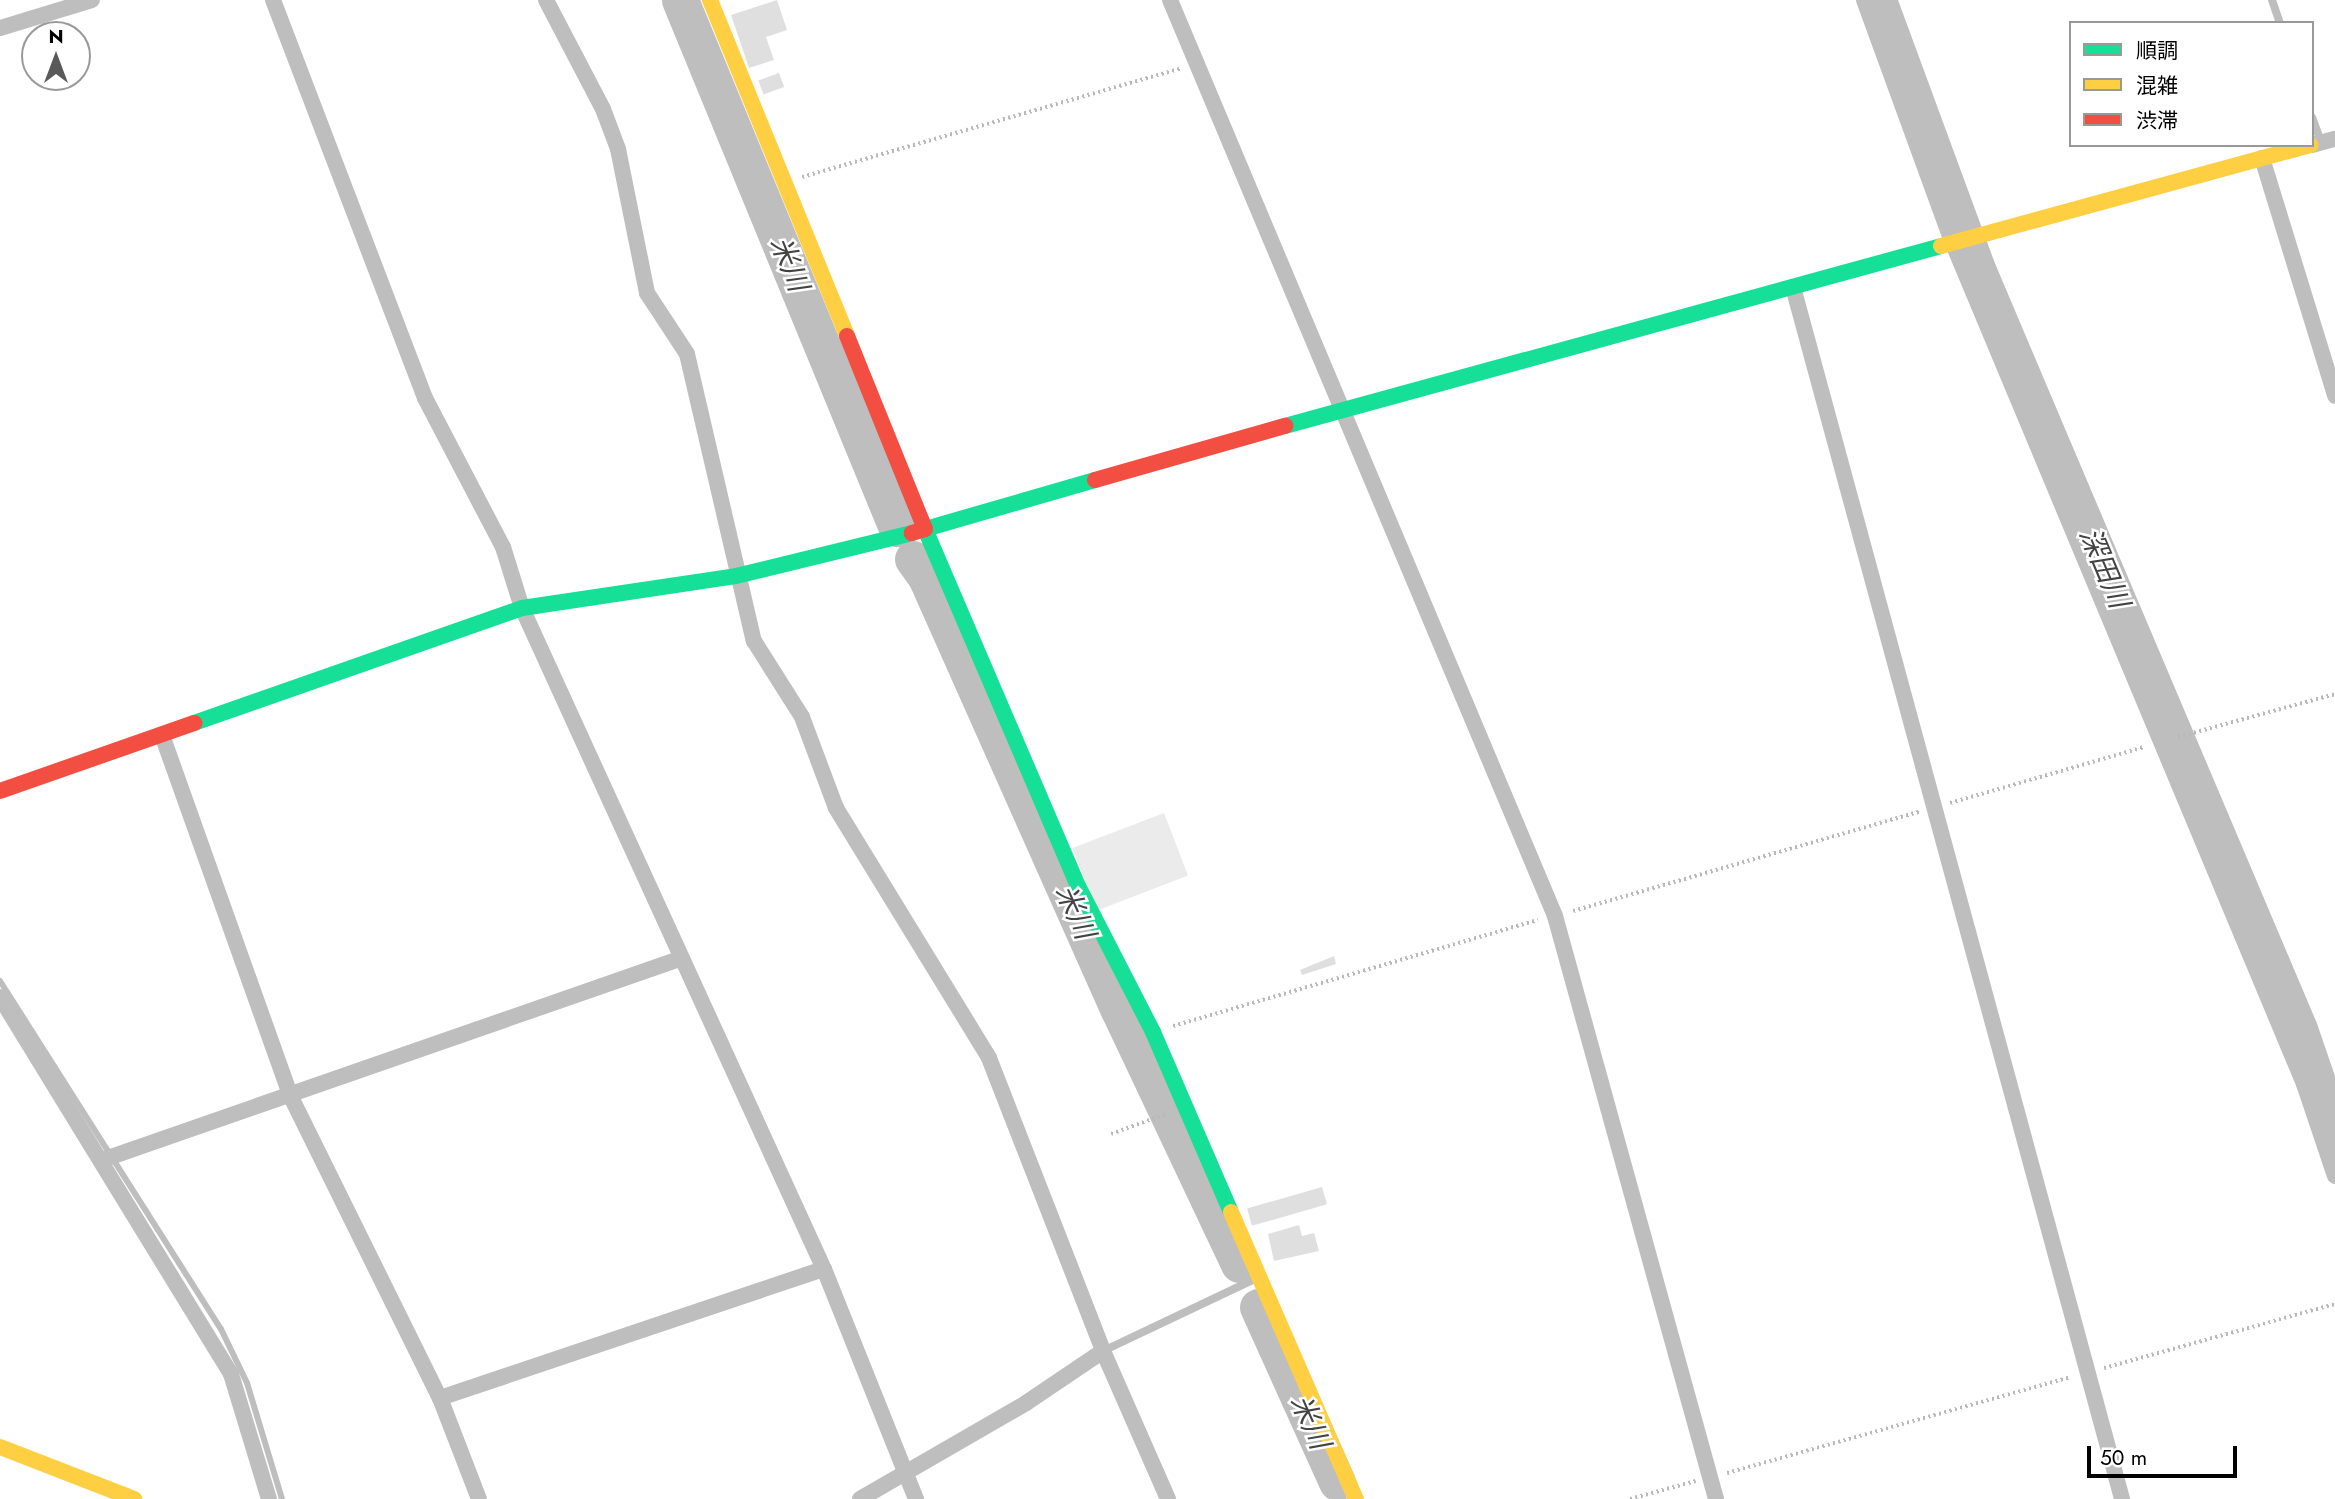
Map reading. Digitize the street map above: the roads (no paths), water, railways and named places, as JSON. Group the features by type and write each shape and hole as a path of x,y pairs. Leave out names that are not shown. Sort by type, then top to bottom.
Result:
{"street":[{"path":"0,27 92,0"},
{"path":"273,0 425,398 503,547 522,608 824,1269 903,1478 916,1499"},
{"path":"546,0 603,109 618,149 647,293 687,354 736,576 754,641 802,717 836,808 989,1058 1103,1351 1168,1499"},
{"path":"710,0 787,181 925,529 1078,886 1153,1032 1356,1499"},
{"path":"1170,0 1555,916 1716,1499"},
{"path":"1864,0 1953,244 2164,741 2304,1084 2335,1176"},
{"path":"0,792 522,608 736,576 832,556 1344,409 2305,147"},
{"path":"2262,159 2335,396"},
{"path":"1793,287 2122,1499"},
{"path":"162,734 290,1097 440,1398 479,1499"},
{"path":"102,1160 290,1097 682,958"},
{"path":"0,998 102,1160 231,1374 270,1499"},
{"path":"440,1398 824,1269"},
{"path":"860,1499 903,1478 1103,1351"},
{"path":"0,1447 134,1499"}],"lane":[{"path":"2272,0 2279,21"},
{"path":"2314,124 2319,143"},
{"path":"1103,1351 1259,1277"}],"waterway":[{"name":"米川","path":"680,0 897,528"},
{"name":"深田川","path":"1878,0 1977,269 2299,1029 2335,1134"},
{"name":"米川","path":"913,559 926,577 1119,1010 1239,1264"},
{"path":"0,981 221,1329 247,1383 282,1499"},
{"name":"米川","path":"1258,1307 1337,1482"}]}
